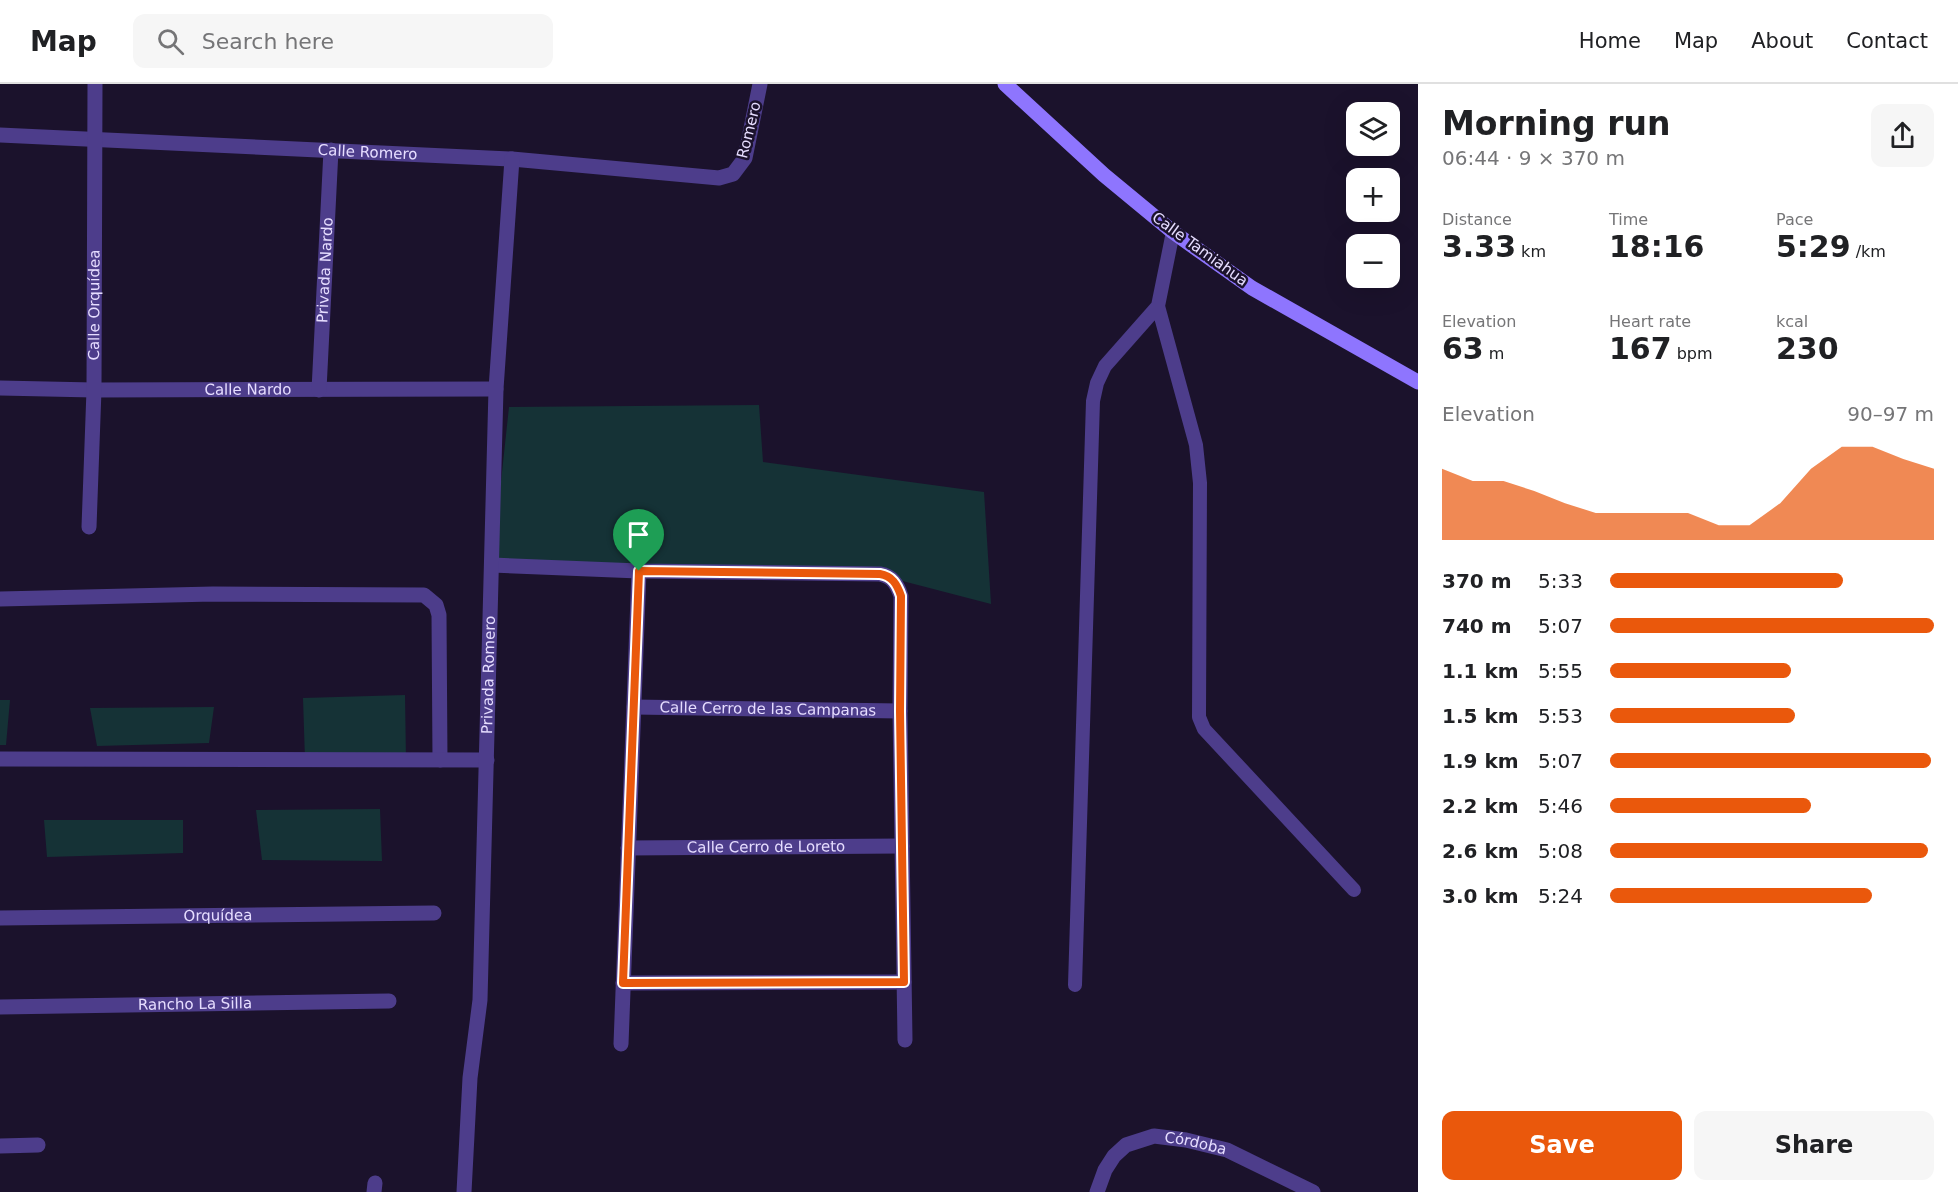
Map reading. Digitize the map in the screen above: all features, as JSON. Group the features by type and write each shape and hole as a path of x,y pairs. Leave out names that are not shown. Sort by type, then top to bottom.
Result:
{"street":[{"name":"Calle Orquídea","path":"89,527 94,390 95,84"},
{"name":"Romero","path":"733,174 746,158 760,84"},
{"name":"Calle Tamiahua","path":"1005,84 1104,175 1173,232 1252,288 1418,382"},
{"name":"Calle Romero","path":"0,135 512,159 705,178 719,178 733,174"},
{"name":"Privada Nardo","path":"319,390 331,150"},
{"name":"Privada Romero","path":"464,1192 470,1078 480,1000 496,389 512,159"},
{"name":"Calle Nardo","path":"0,388 94,390 496,389"},
{"path":"492,565 639,571 880,574 891,578 898,586 901,596 900,711 905,1040"},
{"path":"621,1044 639,571"},
{"path":"0,599 213,594 417,593 424,595 436,605 439,615 440,760"},
{"name":"Calle Cerro de las Campanas","path":"634,707 900,711"},
{"path":"0,759 487,760"},
{"name":"Calle Cerro de Loreto","path":"628,848 902,846"},
{"name":"Orquídea","path":"0,918 434,913"},
{"path":"623,983 904,982"},
{"name":"Rancho La Silla","path":"0,1006 389,1001"},
{"name":"Córdoba","path":"1097,1192 1105,1170 1114,1156 1126,1145 1154,1136 1186,1140 1227,1150 1313,1192"},
{"path":"0,1146 38,1145"}],"lane":[{"path":"1173,232 1158,306 1196,445 1199,473 1199,710 1201,724 1354,890"},
{"path":"1075,985 1093,401 1097,383 1105,366 1158,306"}],"green space":[{"path":"759,405 763,462 984,492 991,604 891,578 492,565 509,407"},
{"path":"405,695 406,760 305,760 303,698"},
{"path":"0,700 10,700 6,745 0,745"},
{"path":"214,707 209,743 97,746 90,708"},
{"path":"380,809 382,861 262,860 256,810"},
{"path":"44,820 183,820 183,853 47,857"}],"route":[{"path":"639,571 880,574 891,578 898,586 901,596 900,711 904,982 623,983 639,571"}]}
